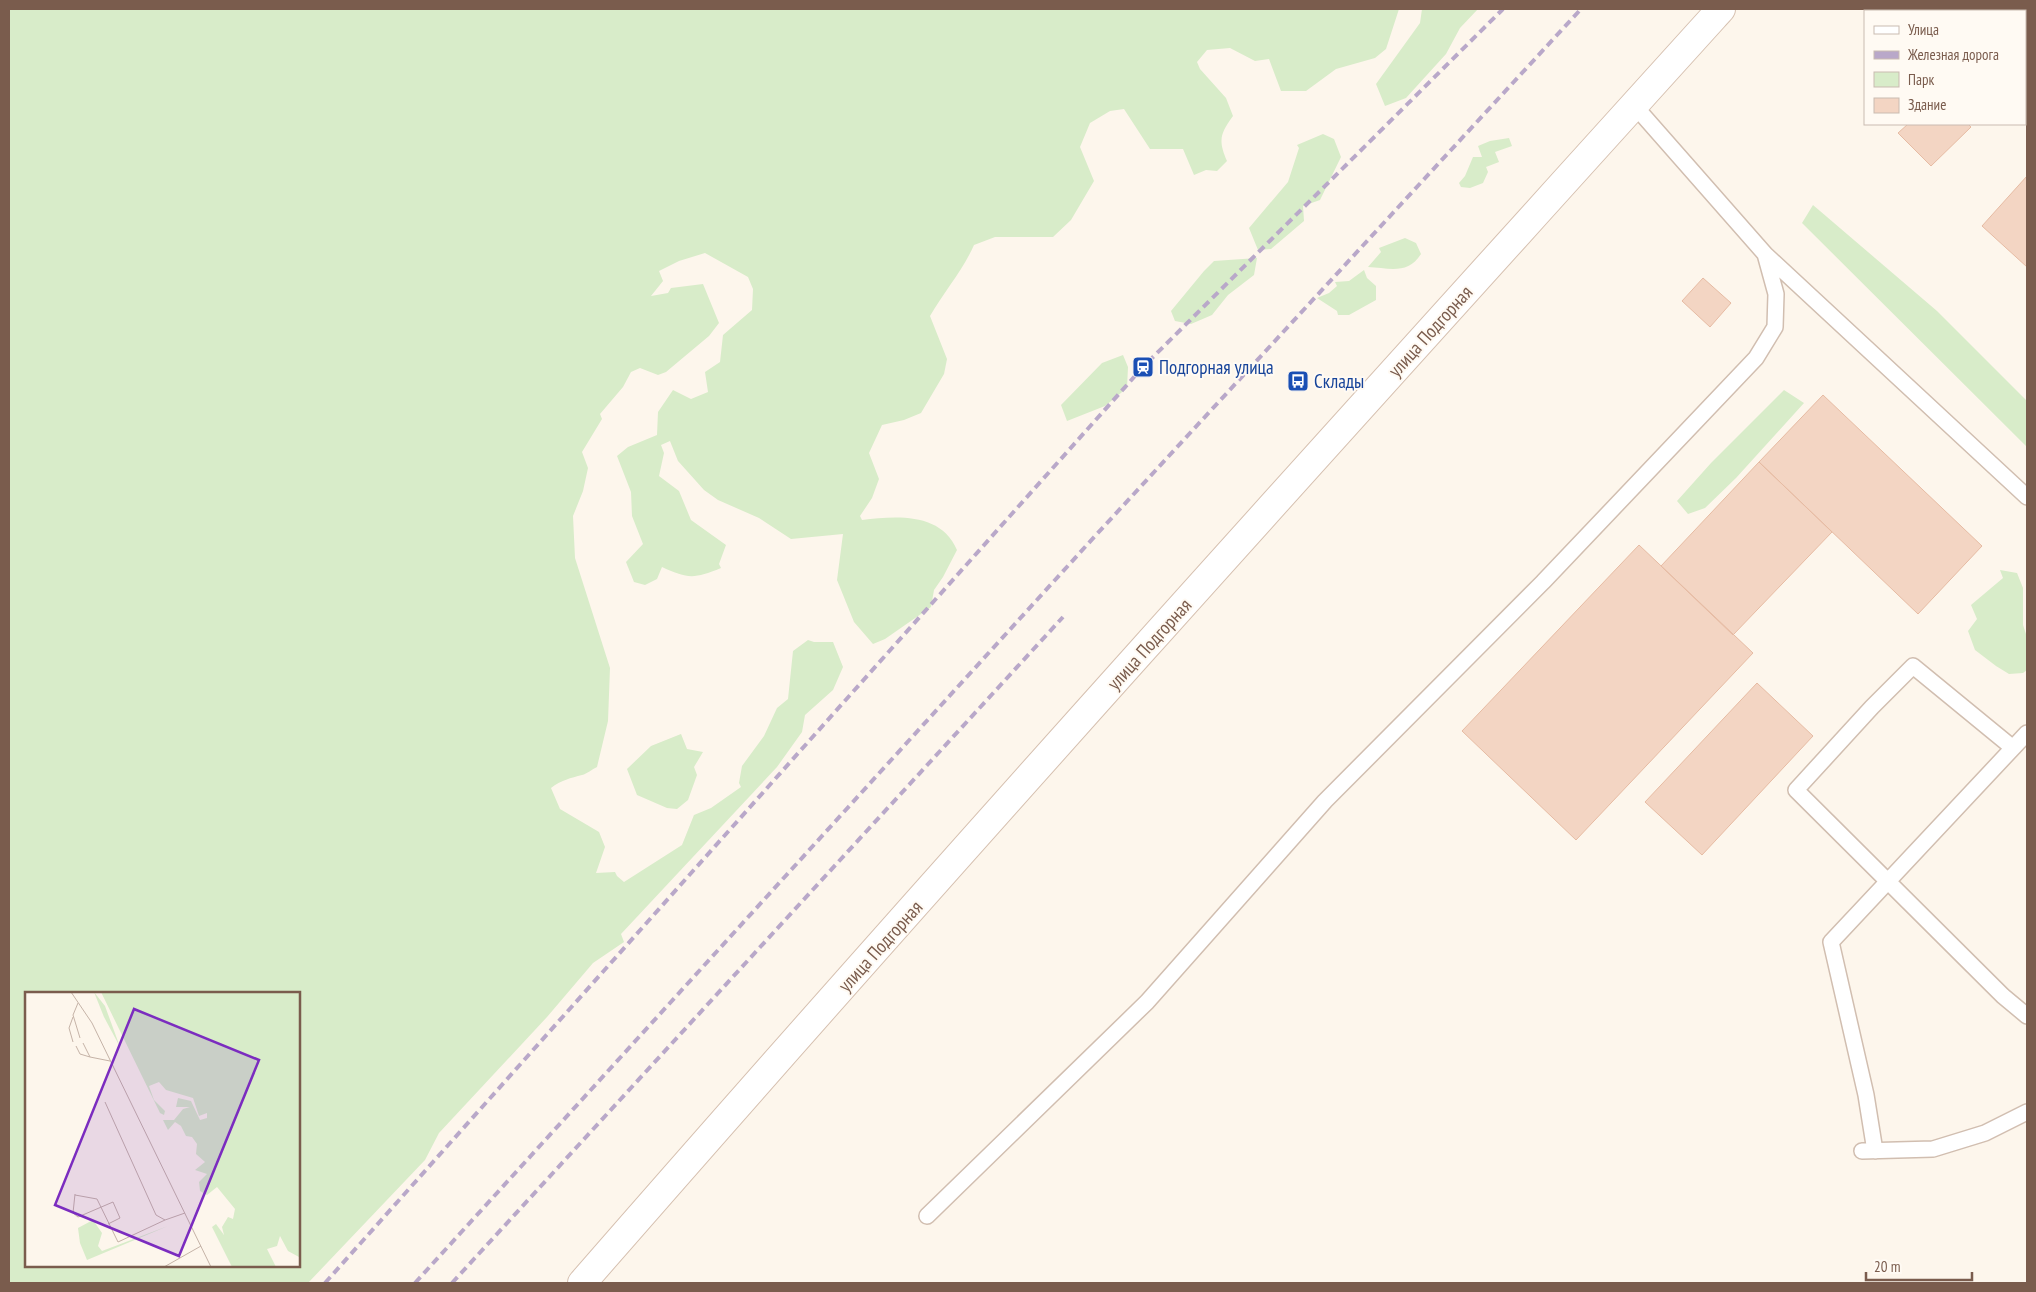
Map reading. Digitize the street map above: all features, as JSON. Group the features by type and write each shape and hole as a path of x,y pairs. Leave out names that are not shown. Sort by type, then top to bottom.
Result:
{"main road":[{"name":"улица Подгорная","path":"582,1283 714,1131 1101,698 1721,9"}],"lane":[{"path":"1634,105 1765,254 2027,497"},
{"path":"927,1216 1148,1002 1325,801 1543,582 1756,358 1775,327 1776,294 1765,254"},
{"path":"2014,748 1913,666 1796,790 2003,996 2027,1016"},
{"path":"2027,733 1831,942 1866,1095 1868,1151 1933,1149 1985,1133 2027,1112"}],"green space":[{"path":"9,9 1399,9 1386,49 1375,58 1336,69 1306,91 1281,91 1269,59 1255,61 1230,48 1207,50 1197,62 1200,69 1226,98 1233,116 1225,128 1222,137 1222,148 1227,161 1217,171 1206,170 1194,175 1183,149 1150,149 1124,109 1110,111 1090,123 1080,147 1094,181 1071,220 1053,237 995,237 974,245 930,316 947,359 944,374 921,413 904,420 882,425 869,453 879,479 872,498 860,516 862,520 903,518 929,523 940,529 950,538 957,550 934,590 931,607 885,639 873,644 854,622 837,580 843,534 791,539 759,518 718,500 704,490 678,461 670,441 661,445 664,453 659,476 679,491 691,520 726,545 719,564 721,568 697,576 691,576 678,574 662,567 657,579 645,585 634,582 626,562 643,544 632,516 631,492 617,456 628,447 657,435 658,412 673,390 691,399 708,392 705,372 720,362 723,335 752,310 753,289 748,277 705,253 679,261 659,271 663,281 651,296 668,293 671,288 703,284 719,323 709,336 666,372 658,375 640,368 631,372 623,387 600,414 602,419 582,452 588,468 583,491 573,516 575,558 610,668 608,721 597,767 584,774 562,781 551,788 560,809 599,832 605,847 596,873 615,872 624,882 682,845 694,815 711,808 741,787 739,783 742,766 764,736 777,708 788,699 793,651 808,640 814,642 833,642 843,667 833,690 805,715 802,732 777,767 621,934 624,942 593,963 547,1017 439,1133 425,1160 308,1283 9,1283"},
{"path":"1422,9 1478,9 1460,28 1446,54 1406,98 1385,106 1376,84 1420,23"},
{"path":"1323,134 1334,139 1341,157 1320,200 1303,206 1304,221 1271,249 1258,250 1249,228 1288,182 1299,148 1297,145"},
{"path":"1509,138 1512,146 1495,152 1499,162 1486,167 1488,172 1483,183 1470,188 1461,187 1459,183 1465,176 1473,157 1482,157 1478,146 1490,141"},
{"path":"1813,205 1937,311 2027,401 2027,447 1802,223"},
{"path":"1405,238 1416,243 1421,254 1416,261 1404,268 1398,269 1368,267 1381,252 1379,248"},
{"path":"1257,258 1254,275 1228,295 1212,315 1191,324 1175,321 1171,311 1214,261"},
{"path":"1364,270 1367,278 1376,286 1376,300 1349,315 1338,315 1337,311 1317,298 1329,293 1337,286 1335,282 1349,281"},
{"path":"1123,355 1128,367 1127,388 1105,406 1067,421 1061,405 1102,363"},
{"path":"1784,390 1804,403 1736,478 1705,508 1688,514 1677,501 1711,463"},
{"path":"2000,570 2017,573 2023,588 2023,625 2027,637 2027,670 2023,673 2009,674 1975,650 1968,631 1977,619 1971,605 2003,578"},
{"path":"681,734 687,749 703,752 694,767 697,775 688,800 677,809 667,808 637,795 627,769 651,746"}],"building":[{"path":"1907,125 1969,125 1971,127 1931,166 1898,133"},
{"path":"2027,176 2027,267 1982,226"},
{"path":"1703,278 1731,303 1710,327 1682,301"},
{"path":"1823,395 1982,546 1918,614 1759,462"},
{"path":"1759,462 1832,532 1733,635 1661,566"},
{"path":"1639,545 1753,653 1576,840 1462,731"},
{"path":"1757,683 1813,736 1702,855 1645,802"}],"railway":[{"path":"325,1283 1143,367 1503,9"},
{"path":"415,1283 1096,535 1581,9"},
{"path":"452,1283 1063,617"}],"place":[{"name":"Подгорная улица","path":"1143,367"},
{"name":"Склады","path":"1298,381"}]}
